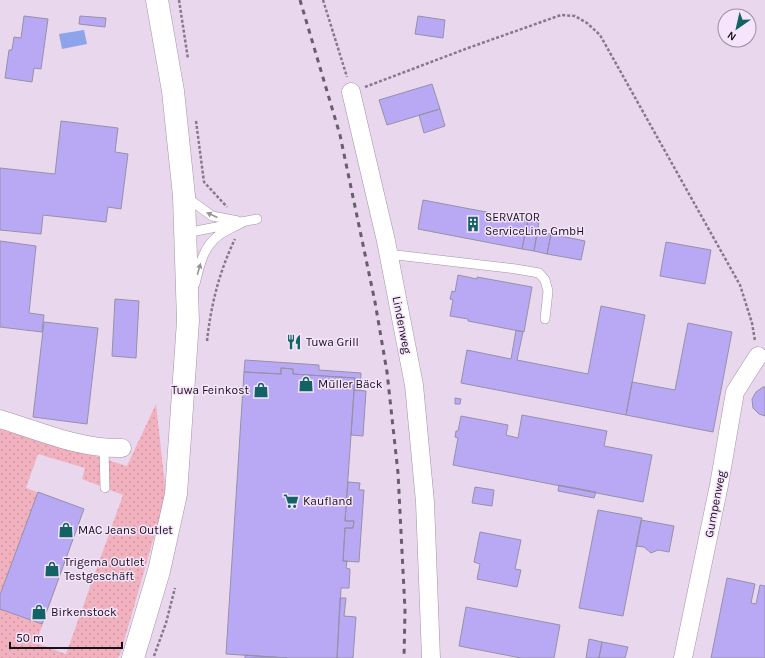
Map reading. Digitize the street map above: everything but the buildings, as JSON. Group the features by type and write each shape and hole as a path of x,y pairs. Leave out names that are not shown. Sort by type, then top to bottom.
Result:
{"main road":[{"path":"133,658 159,571 176,494 188,321 184,196 173,91 157,0"}],"street":[{"name":"Lindenweg","path":"352,92 388,254 414,385 425,502 431,658"},
{"name":"Gumpenweg","path":"684,658 719,485 735,392 761,359"},
{"path":"0,419 76,443 113,448"}],"lane":[{"path":"184,196 212,216 244,222"},
{"path":"186,233 257,219"},
{"path":"188,321 199,268 208,246 218,235 244,222"},
{"path":"388,254 516,269 538,273 545,280 548,291 545,318"},
{"path":"105,488 113,448"}],"path":[{"path":"324,0 352,92 561,15 575,16 587,23 600,35 740,285 761,359"}],"shaded area":[{"path":"156,404 166,495 120,655 118,658 0,658 0,426 127,466","holes":["38,454 85,468 82,479 123,495 66,654 36,643 84,509 26,488"]}],"water":[{"path":"84,30 87,44 62,49 59,34"}],"railway":[{"path":"300,0 340,135 375,302 387,372 398,473 405,610 404,658"}],"place":[{"name":"SERVATOR ServiceLine GmbH","path":"473,224"},
{"name":"Tuwa Grill","path":"294,342"},
{"name":"Müller Bäck","path":"306,384"},
{"name":"Tuwa Feinkost","path":"261,390"},
{"name":"Kaufland","path":"291,501"},
{"name":"MAC Jeans Outlet","path":"66,530"},
{"name":"Trigema Outlet Testgeschäft","path":"52,569"},
{"name":"Birkenstock","path":"39,612"}]}
